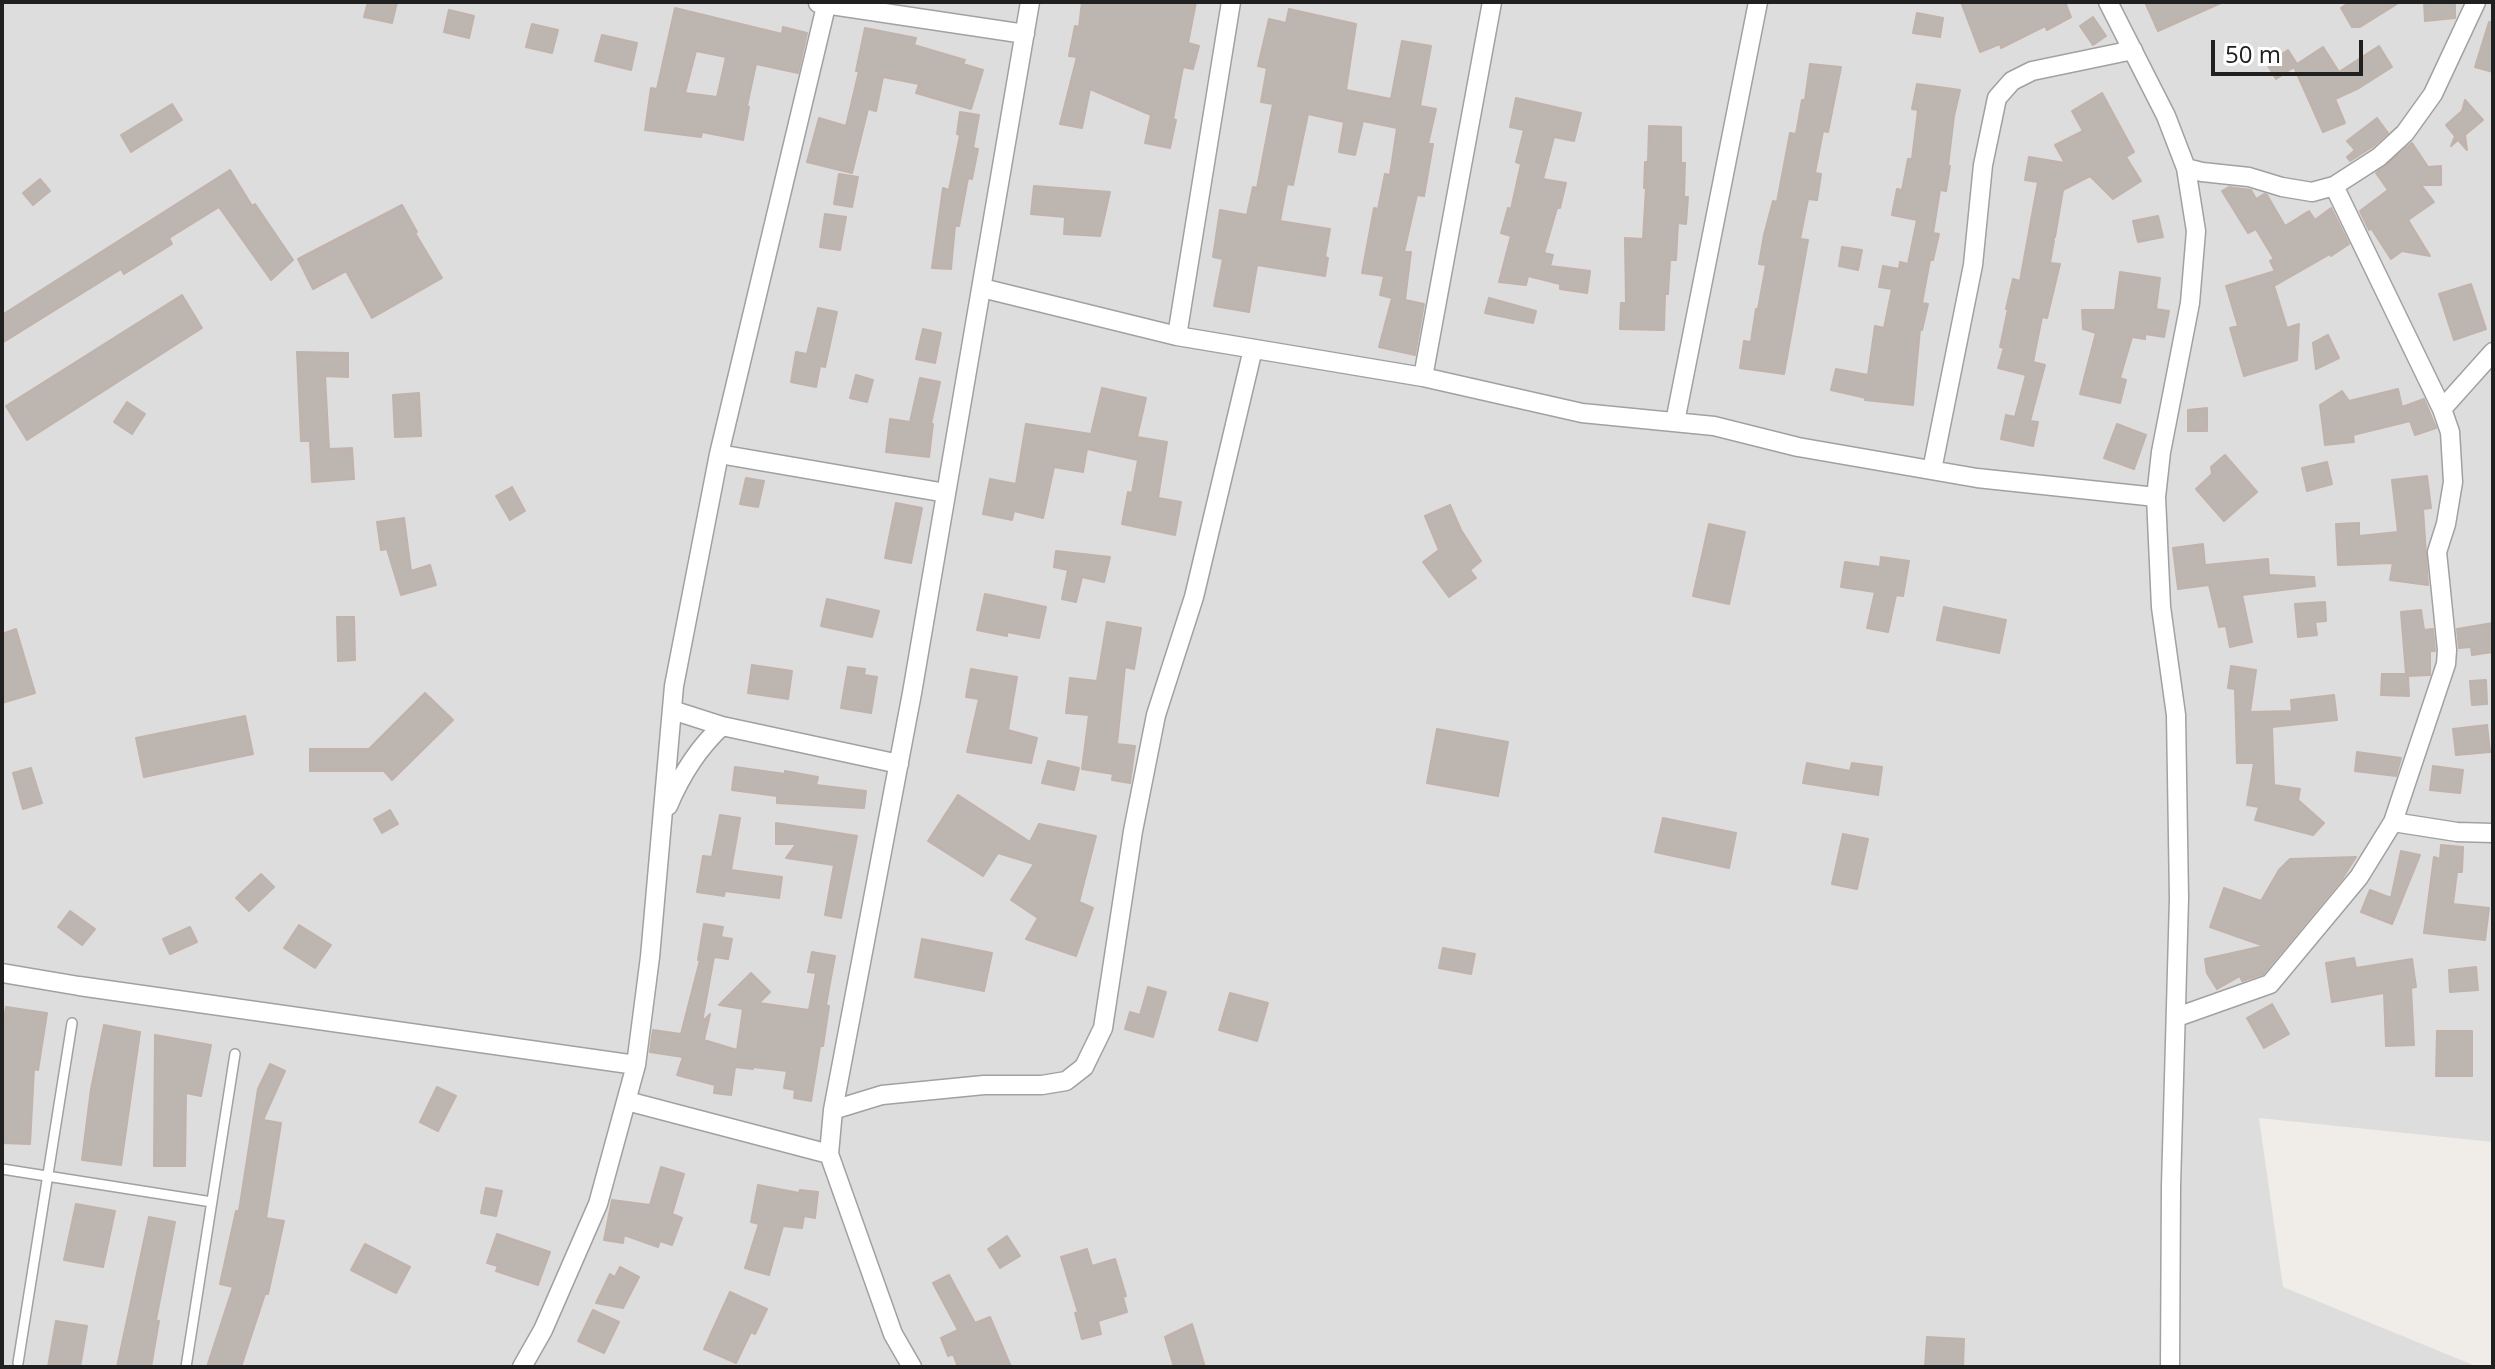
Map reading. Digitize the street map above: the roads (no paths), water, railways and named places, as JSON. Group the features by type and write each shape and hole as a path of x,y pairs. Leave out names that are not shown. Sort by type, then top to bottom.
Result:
{"street":[{"path":"912,1367 893,1334 829,1154 833,1110 899,764 1030,2"},
{"path":"1177,336 1231,2"},
{"path":"1423,377 1492,2"},
{"path":"1675,422 1758,2"},
{"path":"2108,2 2166,116 2186,168 2196,231 2190,303 2161,452 2156,497 2161,607 2176,715 2179,898 2171,1186 2170,1367"},
{"path":"2186,168 2249,177 2312,192 2334,186 2379,157 2405,133 2433,94 2476,2"},
{"path":"522,1367 543,1330 598,1204 636,1065 650,957 674,686 719,454 823,3 1025,34"},
{"path":"1932,470 1973,265 1983,165 1997,98 2012,81 2032,71 2133,50"},
{"path":"2177,1017 2270,984 2359,877 2393,822 2446,664 2437,552 2446,524 2453,482 2450,432 2442,409 2334,186"},
{"path":"982,288 1177,336 1423,377 1582,413 1714,426 1798,447 1977,478 2156,497"},
{"path":"833,1110 882,1095 1066,1081 1084,1067 1103,1028 1133,831 1156,715 1194,597 1253,349"},
{"path":"2442,409 2493,352"},
{"path":"719,454 946,493"},
{"path":"672,710 722,726 899,764"},
{"path":"660,829 682,774 706,740 722,726"},
{"path":"2393,822 2457,832 2493,833"},
{"path":"2,973 94,989 636,1065"},
{"path":"627,1101 829,1154"}],"lane":[{"path":"18,1363 72,1023"},
{"path":"186,1367 235,1054"},
{"path":"2,1169 212,1202"}]}
